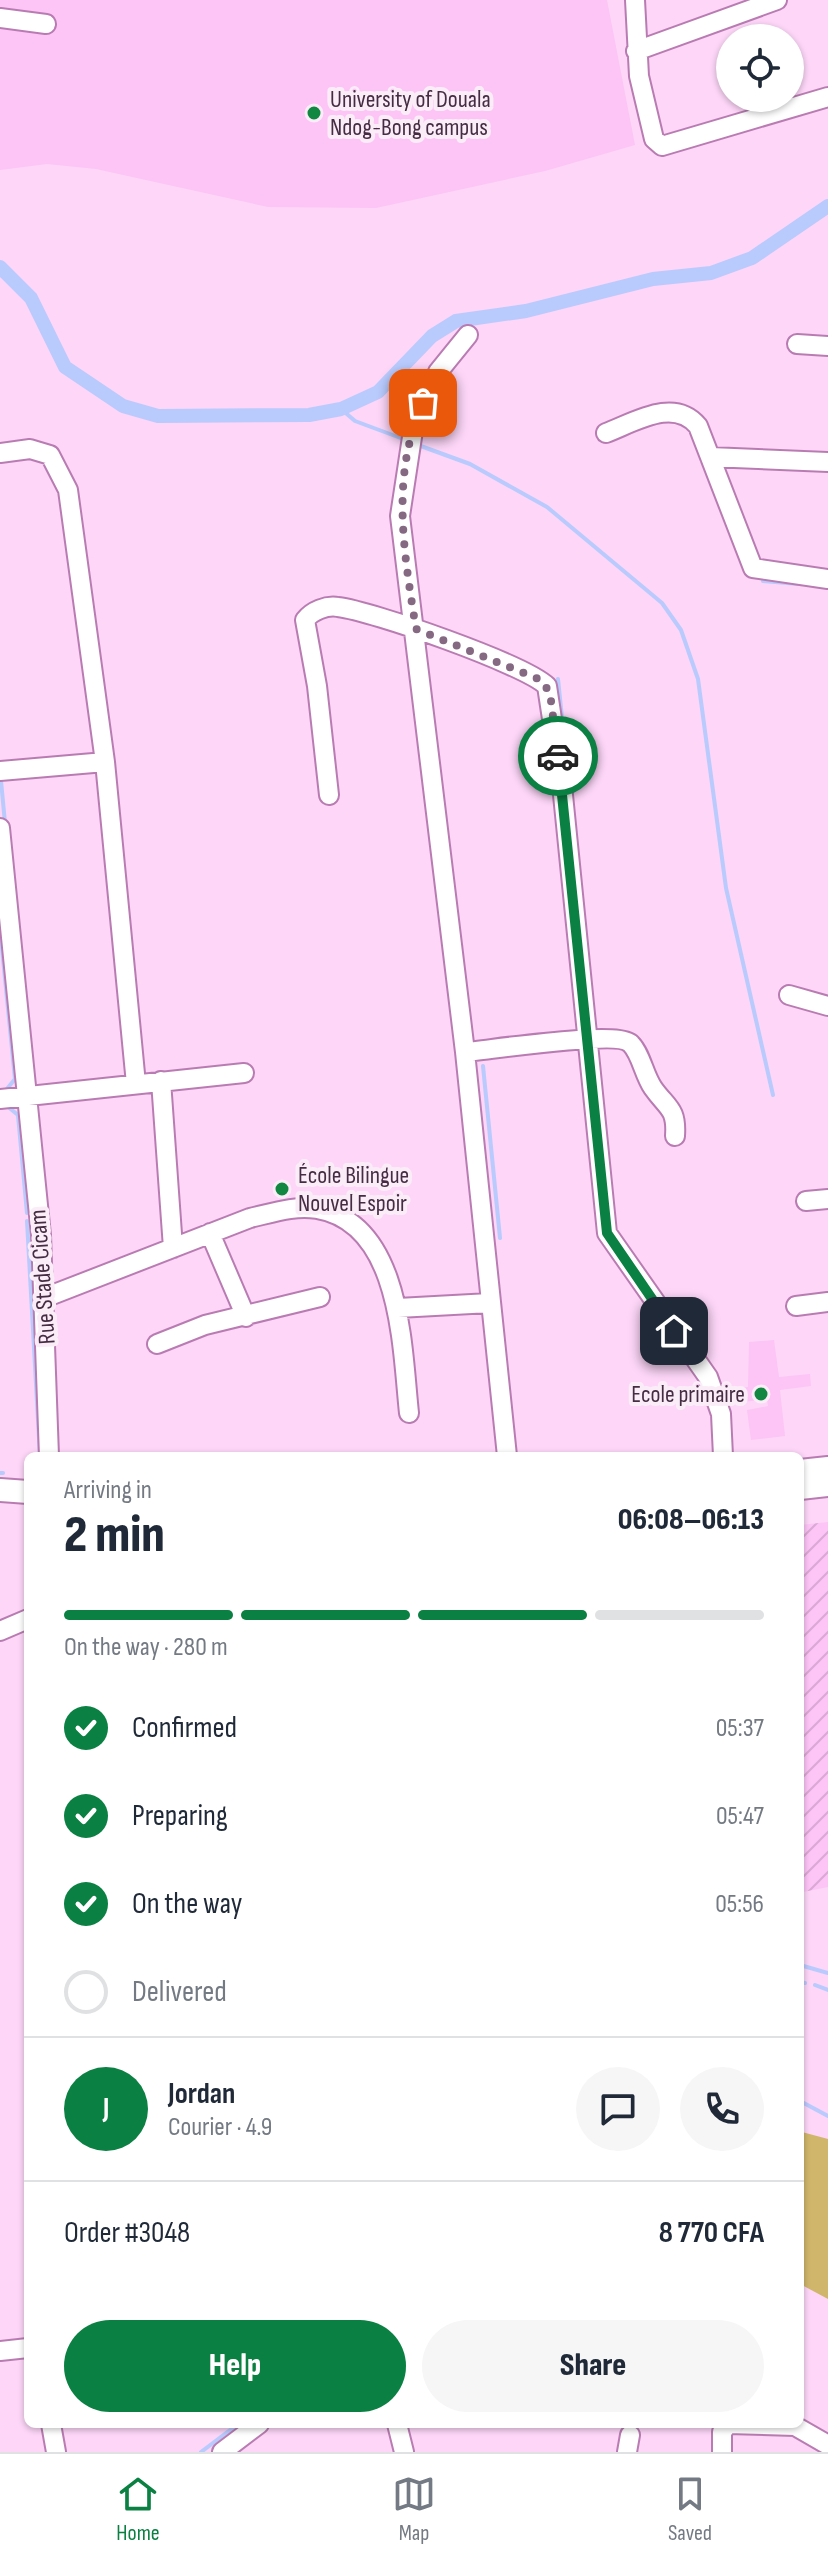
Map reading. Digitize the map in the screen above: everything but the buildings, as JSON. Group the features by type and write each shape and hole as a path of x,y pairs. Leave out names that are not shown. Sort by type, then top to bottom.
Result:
{"main road":[{"path":"804,1471 828,1468"},
{"path":"0,1478 24,1479"},
{"path":"804,1488 828,1485"},
{"path":"0,1490 24,1492"}],"street":[{"path":"635,0 636,51 654,139 662,146 828,97"},
{"path":"636,51 777,0"},
{"path":"0,18 46,24"},
{"path":"468,335 438,372 411,432 400,516 465,1052 507,1452"},
{"path":"797,344 828,346"},
{"path":"606,433 669,411 681,411 698,426 753,568 828,579"},
{"path":"0,453 30,449 50,455 68,490 105,762 136,1084"},
{"path":"710,457 828,462"},
{"path":"329,795 305,620 322,609 335,606 416,629 547,686 562,785 607,1233 708,1377 721,1414 723,1452"},
{"path":"0,771 105,762"},
{"name":"Rue Stade Cicam","path":"0,828 44,1298 49,1452"},
{"path":"789,995 828,1006"},
{"path":"465,1052 589,1039 629,1042 645,1076 673,1112 675,1136"},
{"path":"0,1099 244,1073"},
{"path":"161,1081 173,1248"},
{"path":"806,1201 828,1199"},
{"path":"44,1298 210,1233 286,1209 318,1209 346,1220 370,1243 387,1271 398,1308 409,1413"},
{"path":"210,1233 246,1317"},
{"path":"157,1344 205,1325 320,1297"},
{"path":"796,1306 828,1302"},
{"path":"398,1308 490,1303"},
{"path":"0,1631 24,1621"},
{"path":"0,2351 24,2348"},
{"path":"52,2428 56,2452"},
{"path":"222,2452 254,2428"},
{"path":"398,2428 404,2452"},
{"path":"722,2452 722,2432 725,2428"},
{"path":"798,2428 828,2445"}],"shaded area":[{"name":"University of Douala Ndog-Bong campus","path":"0,0 607,0 635,145 545,171 376,208 268,207 96,169 47,164 0,170"},
{"name":"Ecole primaire","path":"774,1340 779,1377 810,1374 811,1386 780,1390 785,1436 751,1440 747,1410 768,1406 767,1399 743,1402 741,1388 748,1387 749,1342"},
{"path":"828,1522 828,1887 804,1892 804,1525"},
{"path":"804,2133 828,2139 828,2299 804,2286"}],"waterway":[{"path":"0,267 31,298 65,367 123,406 158,416 309,415 341,409 378,392 432,336 456,321 526,311 653,279 711,273 752,258 828,206"},
{"path":"341,409 355,421 406,440"},
{"path":"418,445 470,464 547,507 662,603 681,630 698,679 726,888 773,1095"},
{"path":"763,581 799,584"},
{"path":"558,679 562,718"},
{"path":"1,781 5,823"},
{"path":"0,928 15,1079 6,1090"},
{"path":"483,1066 500,1238"},
{"path":"7,1106 18,1115 27,1213"},
{"path":"27,1221 40,1452"},
{"path":"804,1966 828,1973"},
{"path":"815,1985 828,1990"},
{"path":"804,2103 828,2116"},
{"path":"201,2452 233,2428"}],"way so far":[{"path":"423,403 411,432 400,516 416,629 541,680 550,693 558,756"}],"place":[{"name":"University of Douala Ndog-Bong campus","path":"314,113"},
{"name":"École Bilingue Nouvel Espoir","path":"282,1189"},
{"name":"Ecole primaire","path":"761,1394"}],"route":[{"path":"558,756 607,1233 614,1248 674,1331"}]}
